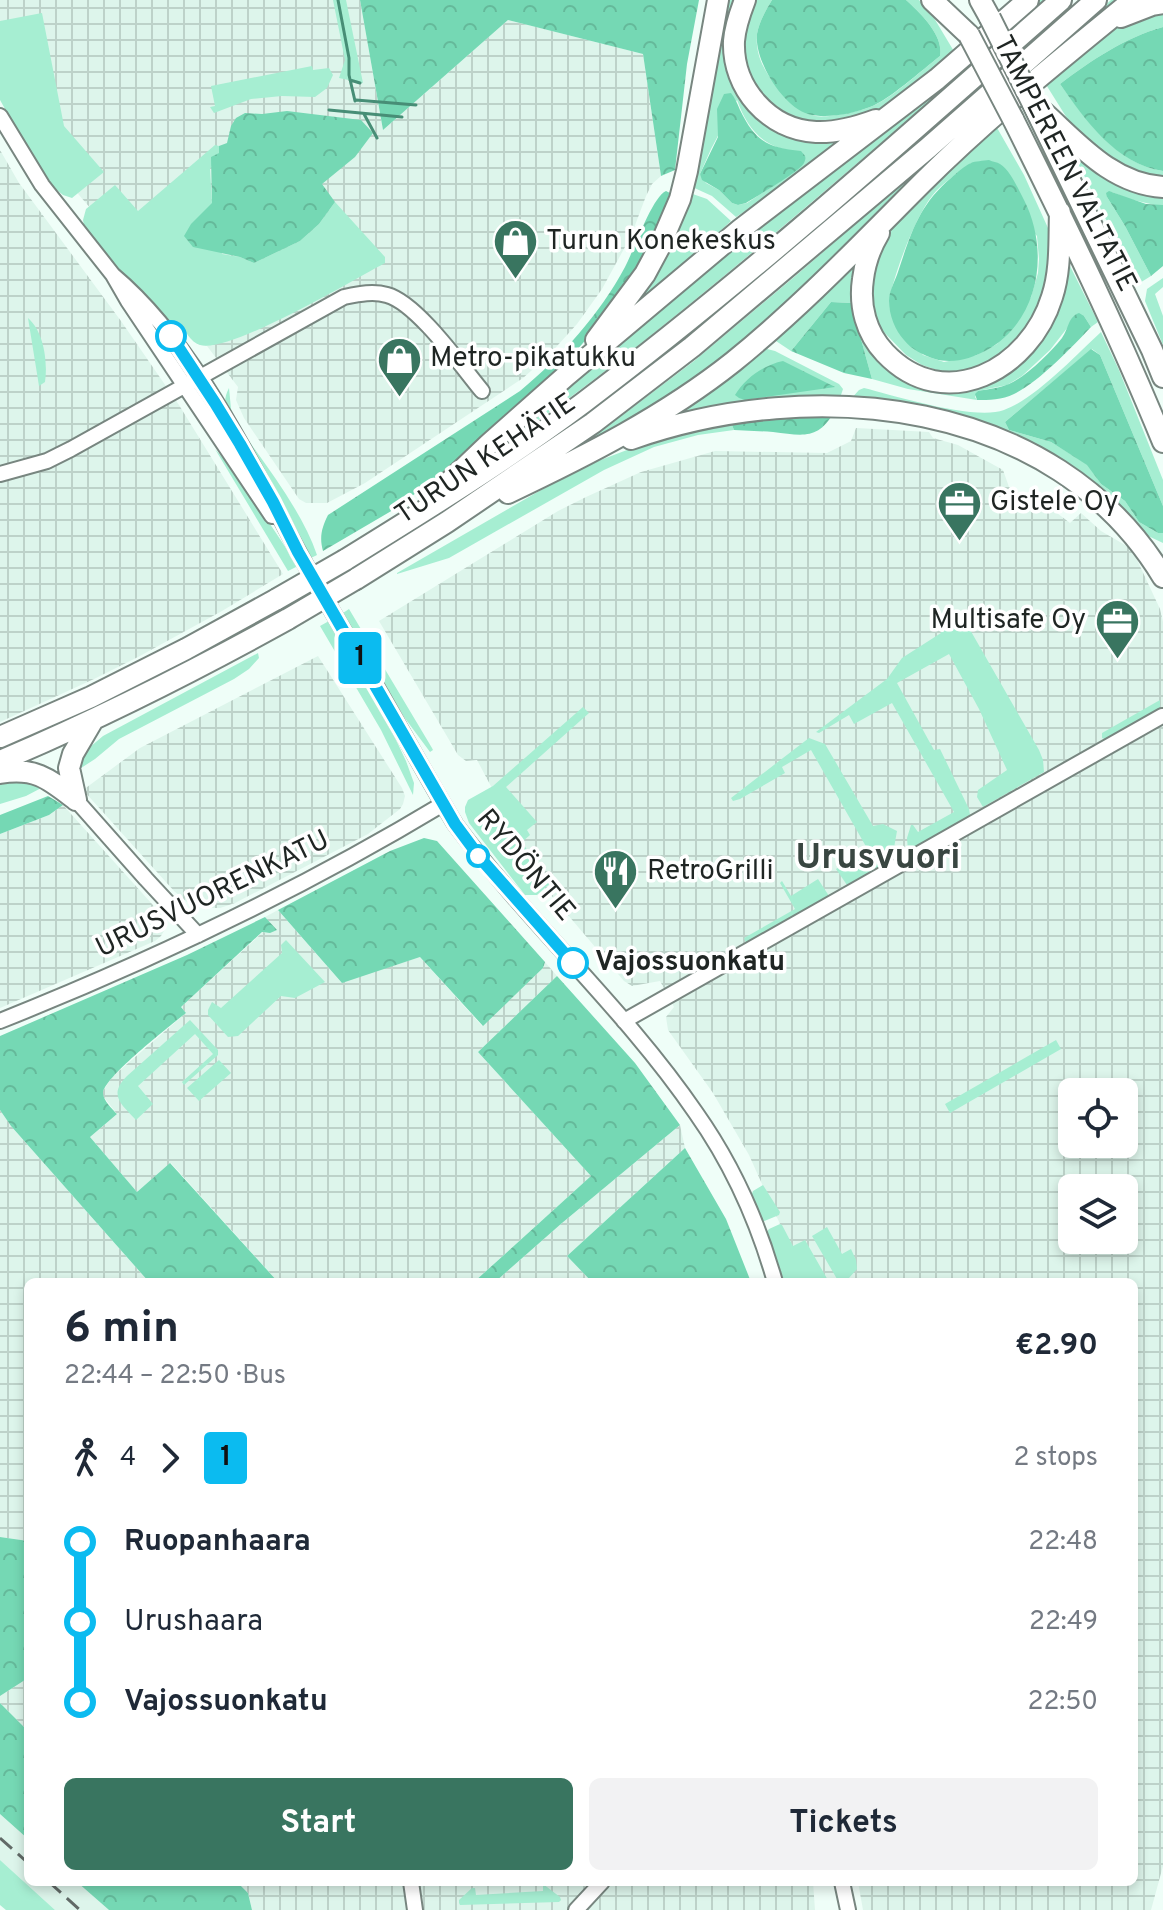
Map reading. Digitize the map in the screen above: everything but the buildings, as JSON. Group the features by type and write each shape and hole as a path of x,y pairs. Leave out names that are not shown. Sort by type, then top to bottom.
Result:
{"highway":[{"path":"567,375 645,274 671,222 687,171 718,0"},
{"path":"745,0 736,25 736,64 745,89 768,115 792,127 827,132 853,128 891,114"},
{"path":"932,0 969,35"},
{"name":"TAMPEREEN VALTATIE","path":"951,0 1060,212 1129,360 1163,442"},
{"path":"407,522 567,375 741,229 937,79 1028,0"},
{"name":"TURUN KEHÄTIE","path":"0,737 91,697 277,599 407,522 580,405 676,331 915,129 1061,0"},
{"name":"TURUN KEHÄTIE","path":"0,761 205,665 288,619 447,522 593,423 692,347 917,158 1096,0"},
{"path":"447,522 593,452 672,404 731,363 800,304 974,134 1133,0"},
{"path":"1106,23 1163,3"},
{"name":"TAMPEREEN VALTATIE","path":"985,9 1163,377"},
{"path":"1032,102 1108,168 1138,184 1163,187"},
{"path":"890,216 875,240 865,269 862,297 869,329 879,346 902,367 931,379 953,381 979,377 1006,364 1023,349 1039,327 1052,298 1057,276 1060,212"},
{"path":"593,452 696,419 804,405 886,410 953,423 1013,444 1081,487 1123,524 1163,577"},
{"path":"76,800 69,768 73,754 93,720"},
{"path":"0,773 24,771 39,774 76,800"}],"street":[{"path":"0,116 42,185 113,275"},
{"name":"RYDÖNTIE","path":"113,275 156,318 199,377 455,824 481,859 624,1021 682,1092 735,1179 763,1243 774,1278"},
{"name":"RYDÖNTIE","path":"113,275 264,506 298,552"},
{"path":"0,474 47,461 344,297 367,293 388,295 417,314 482,391"},
{"path":"624,1021 1162,716"},
{"path":"76,800 198,935"},
{"name":"URUSVUORENKATU","path":"0,1021 120,971 262,904 443,804"},
{"path":"412,1886 415,1910"},
{"path":"576,1910 598,1886"},
{"path":"843,1886 848,1910"}],"shaded area":[{"path":"0,0 360,0 383,130 508,20 643,54 661,176 652,184 631,236 602,289 577,324 548,356 523,378 365,483 327,503 306,503 299,499 244,418 236,400 238,387 207,346 190,338 158,290 50,158 0,77"},
{"path":"0,150 19,183 179,405 283,574 138,657 0,722"},
{"path":"856,428 929,432 933,438 958,445 1003,470 1009,487 1035,503 1053,510 1070,523 1081,513 1101,531 1132,549 1160,609 1163,622 1163,1866 1151,1910 863,1910 859,1886 1138,1886 1138,1278 797,1278 780,1224 749,1155 713,1093 668,1030 666,1017 674,1007 660,981 632,986 624,981 545,888 477,760 466,761 458,755 379,621 558,511 641,472 715,451 827,453 851,441"},
{"path":"318,656 402,788 405,796 403,804 368,834 235,903 211,908 187,902 83,790 140,748"},
{"path":"63,805 161,914 165,929 155,941 0,1008 0,834 49,815"},
{"path":"278,910 341,982 420,957 482,1026 543,968 545,962 557,976 478,1052 591,1176 478,1278 274,1278 171,1163 137,1192 90,1137 117,1114 103,1096 112,1077 186,1013 181,1007 263,932 276,930 265,917"},
{"path":"0,1110 145,1278 24,1278 24,1540 0,1537"},
{"path":"680,1125 685,1148 567,1256 588,1278 500,1278"},
{"path":"24,1681 24,1727 0,1703 0,1696"},
{"path":"0,1814 24,1835 24,1882 0,1860"},
{"path":"29,1886 82,1886 109,1910 55,1910"},
{"path":"241,1886 813,1886 815,1910 252,1910 248,1893"}],"green space":[{"path":"333,0 346,0 363,83 339,78 345,60"},
{"path":"360,0 699,0 687,64 675,170 661,176 643,54 508,20 383,130"},
{"path":"725,0 736,0 743,99 843,139 812,169 736,217 712,196 690,186","holes":["737,100 762,139 788,150 792,173 747,203 738,205 706,183 700,174"]},
{"path":"753,0 772,0 757,34 762,64 787,96 815,116 850,113 878,103 940,56 935,32 906,0 919,0 955,53 883,110 818,126 779,113 754,88 744,66 742,38"},
{"path":"772,0 906,0 935,32 940,56 870,107 839,115 808,114 799,110 780,92 760,56 757,34"},
{"path":"1038,0 1044,0 728,273 598,377 496,449 749,231 1014,23"},
{"path":"1111,0 1125,0 782,312 683,389 575,451 694,361 793,278"},
{"path":"1163,10 1163,27 1109,51 1060,84 1104,138 1131,160 1163,171 1163,181 1124,171 1070,123 1045,83 1105,34 1131,20"},
{"path":"42,13 64,126 104,172 72,198 53,187 0,100 0,21"},
{"path":"1163,27 1163,171 1146,167 1116,150 1091,126 1060,84 1109,51"},
{"path":"312,66 313,70 329,68 333,75 327,88 315,97 251,99 214,113 210,107 215,106 211,86"},
{"path":"731,93 757,136 771,145 801,151 805,157 801,167 786,178 738,205 702,180 700,174 718,137 717,109 724,94"},
{"path":"287,111 361,120 373,133 355,157 322,184 335,202 319,224 300,241 254,263 193,247 184,236 191,224 212,203 211,157 219,153 219,146 227,143 236,118 245,113"},
{"path":"996,126 1024,175 1050,238 1050,272 1033,323 999,359 965,371 940,371 906,355 878,326 871,309 872,271 887,234 917,198","holes":["971,163 1037,236 1038,273 1031,297 997,344 977,355 944,362 923,355 890,310 889,301 912,231 936,191"]},
{"path":"1067,141 1163,195 1163,205 1159,206 1112,192 1107,197 1151,276 1138,284"},
{"path":"215,145 219,146 219,153 210,169 212,203 222,254 254,263 300,241 319,224 335,202 385,257 385,263 263,327 215,345 197,344 180,323 174,326 117,270 85,231 83,220 86,209 115,185 138,211"},
{"path":"989,160 1000,164 1011,176 1032,220 1038,262 1035,283 1019,321 1005,337 987,350 968,358 955,361 935,359 914,349 901,336 891,317 890,294 912,232 931,199 966,166"},
{"path":"666,191 672,194 648,254 570,358 529,400 462,459 393,510 323,551 322,532 328,515 520,391 565,349 592,318 615,284 649,213"},
{"path":"1109,191 1146,204 1163,205 1163,266 1151,276 1107,197"},
{"path":"687,192 707,199 731,221 699,254 612,328"},
{"path":"865,246 855,281 897,372 1001,375 1067,260 1098,322 1091,327 1084,316 1068,327 1050,350 1022,376 1007,385 978,391 977,400 908,389 872,379 851,303 831,302 791,351 776,341"},
{"path":"1163,278 1163,287 1155,294 1163,316 1163,345 1145,301 1147,289"},
{"path":"831,302 851,303 872,379 844,373 791,351"},
{"path":"1079,313 1091,327 1044,373 1009,396 977,400 975,394 978,391 1009,384 1031,370 1057,344 1071,320"},
{"path":"28,318 38,331 45,357 45,382 39,386"},
{"path":"1101,332 1163,480 1163,506 1100,355 1092,349 1005,422 1009,430 1051,442 1088,465 1101,484 1125,501 1139,522 1163,533 1163,543 1144,534 1064,466 850,400 864,388 955,410 991,413 1004,410 1042,387"},
{"path":"767,349 839,384 843,389 840,398 731,405 655,424 743,367"},
{"path":"1091,349 1100,355 1163,506 1163,533 1139,522 1125,501 1101,484 1087,465 1051,442 1009,430 1005,422"},
{"path":"783,361 835,387 745,400 735,395 756,373"},
{"path":"229,388 231,409 238,425 292,504 317,555 311,558 233,427 225,403"},
{"path":"834,412 822,428 800,435 734,430 730,420"},
{"path":"730,420 734,430 698,435 654,447 604,470 449,558 397,574 548,486 598,461 656,439"},
{"path":"215,449 236,473 298,566 288,571"},
{"path":"349,609 432,748 430,752 404,717 343,613"},
{"path":"961,614 1039,750 1044,772 983,807 977,797 978,790 1007,770 949,654 897,683 934,750 940,749 970,815 908,851 907,838 911,825 918,832 954,812 892,703 854,724 849,715 816,732 887,679 902,658 941,633 940,629 954,616"},
{"path":"329,621 388,723 414,783 413,795 381,730 320,626"},
{"path":"258,653 259,658 249,669 234,679 119,739 78,770 83,753 103,736"},
{"path":"1160,700 1158,711 1107,740 1102,738 1102,733"},
{"path":"583,707 589,713 506,787 537,822 527,830 530,835 522,842 545,878 552,874 555,879 537,895 525,895 469,823 465,807 468,800 493,786"},
{"path":"809,738 825,744 873,826 883,824 897,831 892,859 847,885 836,869 868,850 811,750 782,767 785,773 740,799 733,801 731,798"},
{"path":"5,777 45,786 0,804 0,779"},
{"path":"48,796 63,805 49,815 0,834 0,815"},
{"path":"424,838 437,841 545,962 543,968 483,1026 420,957 342,983 278,910 390,851"},
{"path":"818,879 829,896 746,943 744,938 795,909 780,883 782,881 791,896"},
{"path":"265,917 277,930 262,932 181,1007 186,1013 114,1075 106,1085 103,1096 117,1114 90,1137 137,1192 170,1163 274,1278 145,1278 0,1110 0,1036 187,955"},
{"path":"286,940 325,982 295,998 281,996 238,1036 228,1037 208,1015 212,1002 221,1008 282,953 281,945"},
{"path":"557,976 635,1063 680,1125 500,1278 478,1278 591,1176 478,1052"},
{"path":"190,1020 218,1050 218,1055 184,1085 182,1082 213,1054 195,1034 138,1086 153,1104 136,1120 119,1099 121,1083"},
{"path":"1056,1040 1061,1049 950,1113 945,1104"},
{"path":"219,1060 231,1073 199,1101 187,1088"},
{"path":"685,1148 726,1219 749,1278 588,1278 567,1256"},
{"path":"763,1185 780,1212 762,1222 751,1196"},
{"path":"782,1225 793,1246 805,1240 827,1278 782,1278 766,1233"},
{"path":"827,1227 842,1254 851,1249 857,1269 849,1278 836,1278 812,1236"},
{"path":"0,1537 24,1540 24,1681 0,1696"},
{"path":"0,1703 24,1727 24,1835 0,1814"},
{"path":"0,1860 24,1882 24,1886 29,1886 55,1910 6,1910 0,1905"},
{"path":"82,1886 241,1886 248,1893 252,1910 109,1910"},
{"path":"546,1886 561,1900 459,1903 472,1888 475,1888 476,1895 543,1891"}],"waterway":[{"path":"338,0 355,101"},
{"path":"350,80 360,83"},
{"path":"356,100 416,105"},
{"path":"329,110 402,117"},
{"path":"364,114 377,138"}],"railway":[{"path":"0,1838 24,1859"},
{"path":"53,1886 80,1910"}],"bus line":[{"name":"1","path":"171,336 240,444 298,552 455,824 481,859 573,963"}],"place":[{"name":"Turun Konekeskus","path":"515,281"},
{"name":"Metro-pikatukku","path":"399,398"},
{"name":"Gistele Oy","path":"959,542"},
{"name":"Multisafe Oy","path":"1117,660"},
{"name":"RetroGrilli","path":"616,911"},
{"name":"Vajossuonkatu","path":"573,963"}],"district":[{"name":"Urusvuori","path":"878,859"}]}
